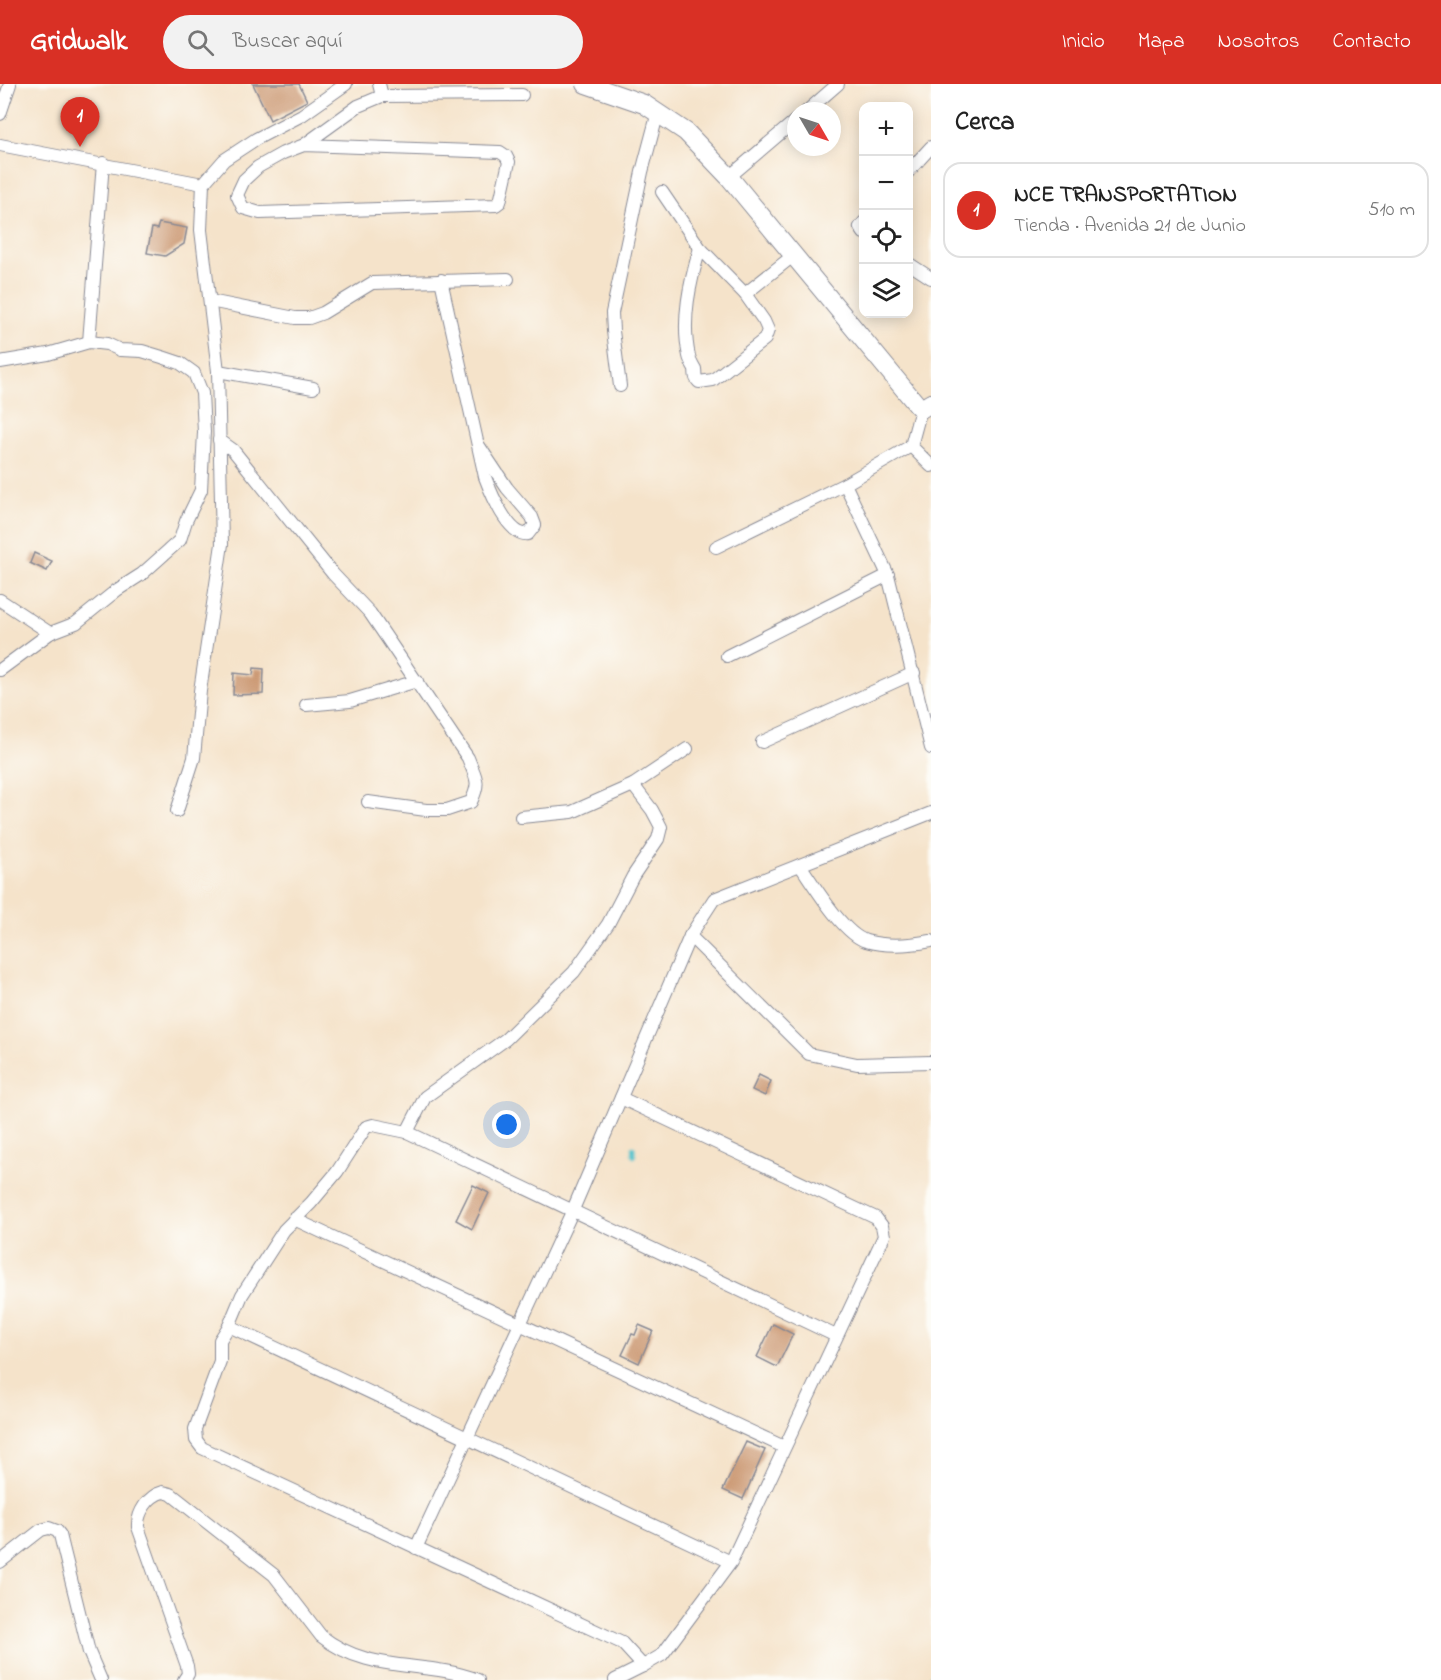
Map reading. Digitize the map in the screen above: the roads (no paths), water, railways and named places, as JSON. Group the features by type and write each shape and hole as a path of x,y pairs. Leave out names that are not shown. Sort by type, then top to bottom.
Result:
{"street":[{"path":"0,114 10,84"},
{"path":"177,811 194,758 200,691 222,544 218,371 201,230 203,184 224,160 302,115 346,84"},
{"path":"586,84 644,104 686,132 729,177 926,406 911,446 845,484 716,547"},
{"path":"817,102 838,84"},
{"path":"304,145 493,150 506,156 509,162 502,198 496,205 260,213 243,208 237,195 244,180 258,167 283,153 304,145 381,90 522,95"},
{"path":"620,386 612,313 642,172 658,112"},
{"path":"729,177 787,128"},
{"path":"0,145 203,184"},
{"path":"913,167 931,147"},
{"path":"89,342 103,163"},
{"path":"662,192 700,248 745,294 768,330 765,339 713,380 699,382 695,378 689,356 686,316 690,280 700,248"},
{"path":"745,294 794,255"},
{"path":"910,264 931,278"},
{"path":"210,301 295,318 309,318 337,306 372,283 508,279"},
{"path":"441,280 485,477 494,499 516,531 522,535 528,534 536,525 532,517 507,488 479,446"},
{"path":"0,362 48,354 89,342 107,344 120,350 142,351 180,363 194,373 202,393 204,432 201,490 180,540 142,574 117,590 76,623 50,633 0,670"},
{"path":"218,371 313,388"},
{"path":"219,440 233,450 333,574 370,613 468,758 478,788 471,802 447,810 426,810 368,802"},
{"path":"911,446 931,466"},
{"path":"845,484 888,575 931,748"},
{"path":"727,656 888,575"},
{"path":"0,600 50,633"},
{"path":"762,742 914,673"},
{"path":"306,705 350,701 417,681"},
{"path":"521,817 572,812 633,785 687,748"},
{"path":"407,1132 424,1098 506,1040 523,1024 574,972 608,924 633,876 658,839 661,827 652,810 633,785"},
{"path":"416,1548 572,1212 690,936 714,899 931,813"},
{"path":"800,865 842,924 865,941 908,946 931,942"},
{"path":"690,936 809,1054 857,1064 931,1062"},
{"path":"615,1680 662,1655 731,1562 884,1236 882,1226 876,1218 621,1098"},
{"path":"643,1666 622,1643 202,1448 196,1440 195,1430 220,1362 220,1340 229,1326 242,1295 284,1230 337,1172 366,1127 373,1125 407,1132 836,1336"},
{"path":"294,1219 784,1447"},
{"path":"229,1326 731,1562"},
{"path":"184,1680 188,1674 188,1666 138,1522 139,1513 155,1495 163,1491 171,1494 274,1575 321,1636 332,1644 377,1663 458,1672 478,1680"},
{"path":"0,1562 41,1530 49,1527 57,1531 60,1535 89,1652 101,1680"}],"waterway":[{"path":"633,1147 634,1156"},
{"path":"930,1680 931,1676"}],"place":[{"name":"NCE TRANSPORTATION","path":"80,147"}]}
